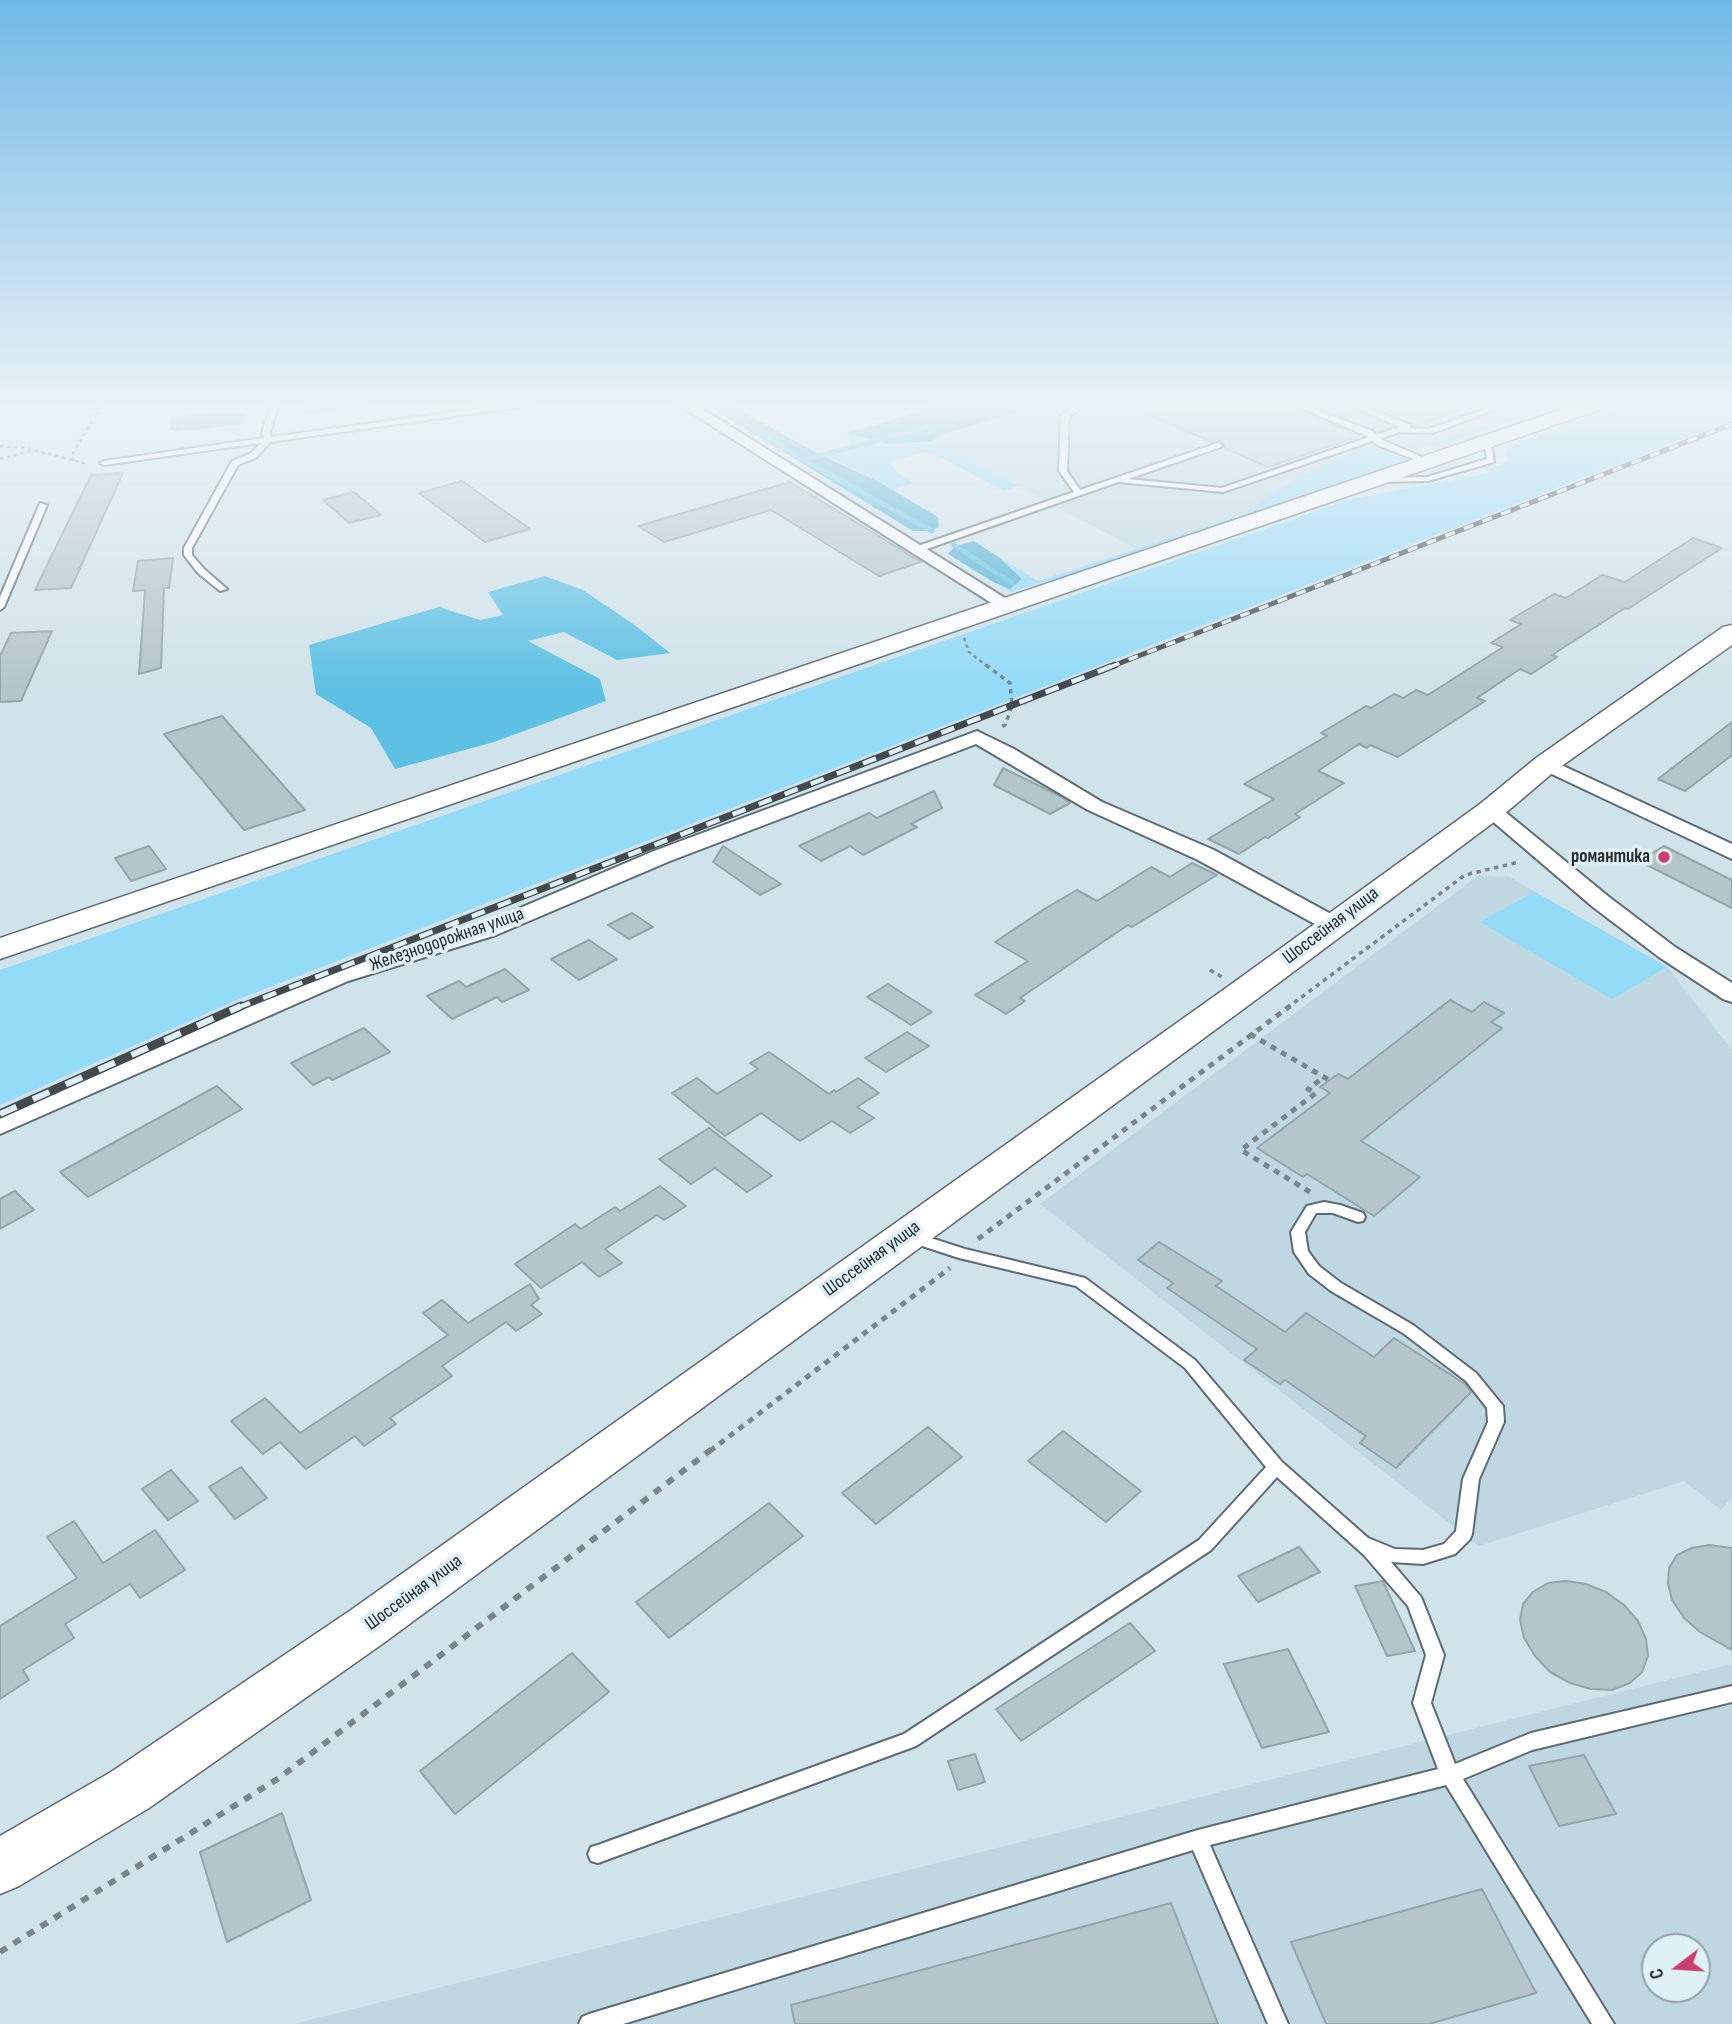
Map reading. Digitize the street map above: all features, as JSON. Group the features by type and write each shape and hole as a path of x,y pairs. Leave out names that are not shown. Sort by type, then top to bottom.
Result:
{"main road":[{"path":"0,949 1320,497"},
{"name":"Шоссейная улица","path":"0,1867 130,1790 368,1626 1245,991 1332,924 1491,810 1546,764 1732,633"}],"street":[{"path":"835,497 1007,605"},
{"path":"977,737 1095,806 1206,855 1332,924"},
{"name":"Железнодорожная улица","path":"0,1125 340,976 488,930 662,856 977,737"},
{"path":"1546,764 1732,852"},
{"path":"1491,810 1667,952 1732,994"}],"lane":[{"path":"217,497 188,548 188,555 201,571 223,589"},
{"path":"918,549 1065,497"},
{"path":"0,607 43,505"},
{"path":"1358,1217 1324,1206 1312,1209 1298,1231 1301,1252 1314,1270 1336,1287 1408,1329 1471,1377 1495,1406 1496,1422 1471,1479 1464,1534 1449,1549 1423,1557 1394,1556 1360,1542"},
{"path":"906,1235 964,1254 1080,1282 1190,1364 1276,1467 1360,1542 1415,1602 1435,1655 1422,1703 1450,1775 1604,2024"},
{"path":"598,1854 910,1740 1205,1545 1276,1467"},
{"path":"589,2024 1198,1839 1450,1775 1531,1742 1732,1694"},
{"path":"1198,1839 1278,2024"}],"path":[{"path":"955,622 970,652 1010,683 1012,706 1005,725 977,737"},
{"path":"0,1952 279,1778 941,1275 979,1239 1465,875 1544,854"},
{"path":"1250,1034 1326,1079 1308,1089 1316,1093 1241,1150 1335,1208"}],"shaded area":[{"path":"858,497 905,497 938,517 939,527 930,531 913,531"},
{"path":"1039,497 1293,497 1138,550"},
{"path":"1268,497 1304,497 1103,565 1011,592 993,582 1010,589 1022,579 1000,558 1038,581 1244,514"},
{"path":"1532,497 239,999 0,1105 0,970 1351,499"},
{"path":"974,541 1000,558 1022,579 1010,589 993,582 948,554 955,546"},
{"path":"545,576 583,590 670,653 617,660 564,632 528,641 600,679 606,701 494,742 395,769 371,728 316,694 309,645 439,607 480,620 503,615 488,592"},
{"path":"1479,875 1509,877 1667,967 1732,1050 1732,1497 1721,1510 1684,1481 1479,1546 1040,1204"},
{"path":"1535,892 1667,967 1612,999 1480,922"},
{"path":"1732,1664 1732,2024 294,2024"}],"building":[{"path":"80,497 112,497 71,588 35,590"},
{"path":"360,497 381,515 349,523 323,500"},
{"path":"425,497 485,497 530,529 485,542"},
{"path":"737,497 815,497 921,562 879,576 771,510 664,542 638,526"},
{"path":"1693,538 1722,548 1552,655 1557,657 1531,674 1520,669 1477,698 1485,701 1398,757 1370,745 1367,748 1359,744 1318,771 1344,783 1295,814 1300,817 1268,838 1265,837 1239,854 1208,839 1274,799 1244,784 1327,736 1321,733 1366,706 1371,708 1394,694 1403,698 1416,690 1428,695 1503,647 1491,643 1521,624 1510,620 1554,594 1566,598 1602,575 1625,582"},
{"path":"173,558 169,588 164,588 161,668 139,674 145,590 133,591 138,561"},
{"path":"52,631 21,701 0,702 0,656 11,633"},
{"path":"222,716 305,810 244,830 164,734"},
{"path":"1732,722 1732,755 1685,791 1658,779"},
{"path":"1003,768 1070,803 1050,814 994,785"},
{"path":"934,791 942,808 911,824 917,827 863,855 850,846 821,861 799,846 869,813 877,818"},
{"path":"149,846 166,869 131,881 115,858"},
{"path":"723,846 781,884 760,895 713,862"},
{"path":"1664,846 1732,880 1732,908 1639,861"},
{"path":"1192,863 1217,875 1132,927 1128,925 1020,998 1025,1001 1006,1014 975,995 1028,961 995,942 1046,908 1077,890 1097,901 1151,867 1170,877"},
{"path":"632,913 653,927 629,939 608,925"},
{"path":"589,940 617,959 579,980 551,959"},
{"path":"505,969 529,990 502,1002 497,997 452,1019 427,996 459,981 466,987"},
{"path":"888,984 932,1012 911,1025 867,997"},
{"path":"1450,1000 1472,1012 1484,1002 1504,1013 1491,1022 1502,1028 1361,1141 1420,1177 1374,1216 1307,1174 1303,1177 1257,1148 1330,1093 1320,1087 1338,1074 1348,1079"},
{"path":"364,1028 390,1052 332,1080 329,1077 313,1085 291,1063"},
{"path":"907,1032 929,1046 886,1072 865,1058"},
{"path":"769,1052 829,1094 858,1078 879,1093 857,1107 874,1118 850,1133 832,1121 800,1141 761,1113 725,1136 672,1093 697,1078 717,1094 758,1069 750,1063"},
{"path":"217,1086 242,1109 88,1197 60,1172"},
{"path":"709,1128 772,1176 747,1192 715,1168 691,1184 659,1159"},
{"path":"660,1186 686,1206 664,1220 657,1215 605,1249 622,1263 599,1277 582,1262 541,1288 515,1264 575,1224 581,1229 615,1207 620,1211"},
{"path":"15,1191 34,1210 0,1229 0,1199"},
{"path":"1159,1242 1222,1281 1216,1286 1285,1332 1306,1313 1374,1357 1394,1338 1465,1384 1471,1392 1396,1468 1360,1443 1366,1436 1285,1380 1280,1384 1244,1360 1257,1349 1167,1288 1173,1283 1138,1260"},
{"path":"530,1284 539,1299 531,1305 542,1314 516,1331 506,1322 442,1366 452,1376 390,1418 396,1424 364,1446 355,1436 306,1469 280,1442 263,1454 231,1421 265,1398 300,1433 448,1335 423,1313 442,1300 468,1323"},
{"path":"928,1427 962,1457 876,1524 842,1493"},
{"path":"1063,1431 1141,1491 1106,1522 1028,1461"},
{"path":"241,1467 267,1498 235,1519 209,1487"},
{"path":"171,1470 198,1501 168,1520 142,1489"},
{"path":"769,1503 803,1536 669,1638 636,1602"},
{"path":"74,1521 103,1563 155,1530 185,1570 140,1598 130,1584 65,1624 74,1638 23,1670 29,1680 0,1699 0,1626 77,1578 47,1537"},
{"path":"1709,1545 1732,1548 1732,1650 1700,1632 1684,1618 1672,1600 1668,1583 1669,1568 1677,1555 1692,1548"},
{"path":"1299,1547 1320,1572 1258,1602 1238,1576"},
{"path":"1383,1581 1415,1651 1387,1656 1355,1586"},
{"path":"1566,1581 1586,1584 1606,1592 1624,1605 1638,1621 1646,1639 1648,1656 1642,1672 1630,1683 1612,1690 1591,1689 1570,1683 1550,1672 1535,1656 1524,1638 1520,1620 1523,1604 1533,1592 1548,1583"},
{"path":"1130,1623 1155,1651 1021,1741 996,1709"},
{"path":"1288,1649 1329,1732 1262,1748 1224,1664"},
{"path":"572,1653 609,1692 455,1814 420,1771"},
{"path":"975,1754 985,1782 958,1790 948,1761"},
{"path":"1584,1755 1616,1814 1559,1826 1529,1766"},
{"path":"282,1813 311,1900 227,1942 200,1852"},
{"path":"1482,1889 1536,1993 1429,2024 1326,2024 1291,1942"},
{"path":"1171,1903 1218,2024 795,2024 791,2005"}],"waterway":[{"path":"872,497 932,531"},
{"path":"954,545 1012,583"}],"railway":[{"path":"1110,667 1544,497"},
{"path":"237,1008 1115,665"},
{"path":"0,1114 241,1006"}],"place":[{"name":"романтика","path":"1664,857"}]}
